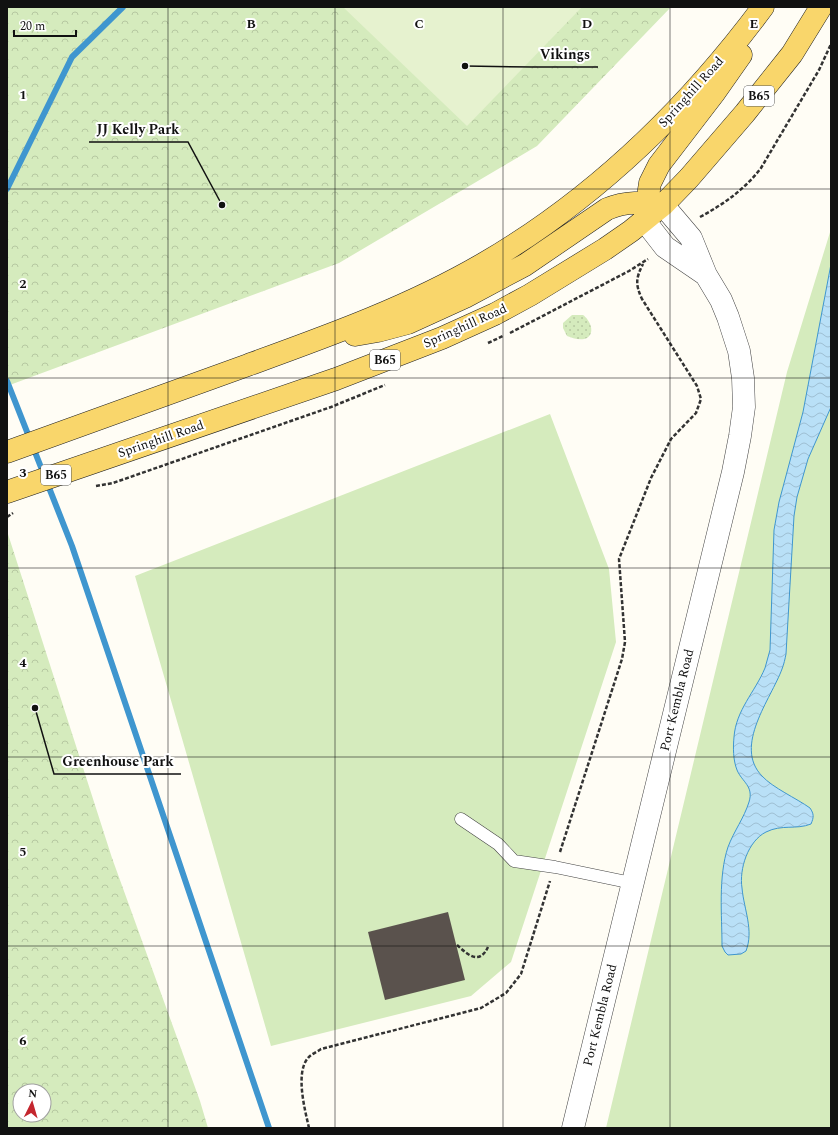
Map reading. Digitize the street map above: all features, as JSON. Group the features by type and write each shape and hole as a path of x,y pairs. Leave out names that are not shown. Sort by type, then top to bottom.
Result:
{"main road":[{"name":"Springhill Road","path":"7,492 336,379 442,338 494,314 530,295 605,249 651,209 690,178 792,54 821,7"},
{"name":"Springhill Road","path":"7,452 320,339 384,314 449,283 484,263 526,237 607,175 690,96 762,8"},
{"path":"320,339 378,331 408,323 505,277 544,253 607,209 632,202 651,209 650,182 659,165 734,65 746,46 762,8"}],"street":[{"name":"Port Kembla Road","path":"573,1128 733,472 744,408 743,378 739,351 721,300 706,275 665,247 651,209"}],"lane":[{"path":"462,819 498,844 514,861 555,867 632,883"}],"path":[{"path":"309,1128 304,1103 301,1075 308,1058 321,1049 481,1008 506,992 521,974 622,659 625,642 619,559 651,478 671,439 696,413 701,399 697,386 637,289 637,279 643,264"},
{"path":"7,518 13,514"},
{"path":"456,945 470,956 476,957 483,955 488,947"}],"green space":[{"path":"7,7 671,7 537,146 339,263 7,386"},
{"path":"343,7 582,7 467,126"},
{"path":"831,229 831,1128 606,1128 787,372"},
{"path":"572,315 583,315 587,319 591,326 591,332 587,338 579,339 567,336 563,328 563,323"},
{"path":"550,414 609,569 616,642 511,962 471,996 271,1046 135,576"},
{"path":"7,531 112,858 200,1101 208,1128 7,1128"}],"water":[{"path":"831,264 831,407 808,459 797,497 794,516 786,654 777,681 757,722 751,751 754,764 762,776 778,789 810,808 813,817 811,824 800,827 778,828 766,832 754,842 746,856 741,881 749,928 748,943 746,951 741,954 728,955 722,946 721,896 723,871 728,847 744,814 750,797 749,788 739,774 735,762 733,745 735,727 742,710 761,677 770,650 774,530 779,502 803,412"}],"building":[{"path":"448,912 465,980 385,1000 368,932"}],"waterway":[{"path":"7,189 72,57 123,7"},
{"path":"7,381 72,546 269,1128"}],"place":[{"name":"Vikings","path":"465,66"},
{"name":"JJ Kelly Park","path":"222,205"},
{"name":"Greenhouse Park","path":"35,708"}]}
